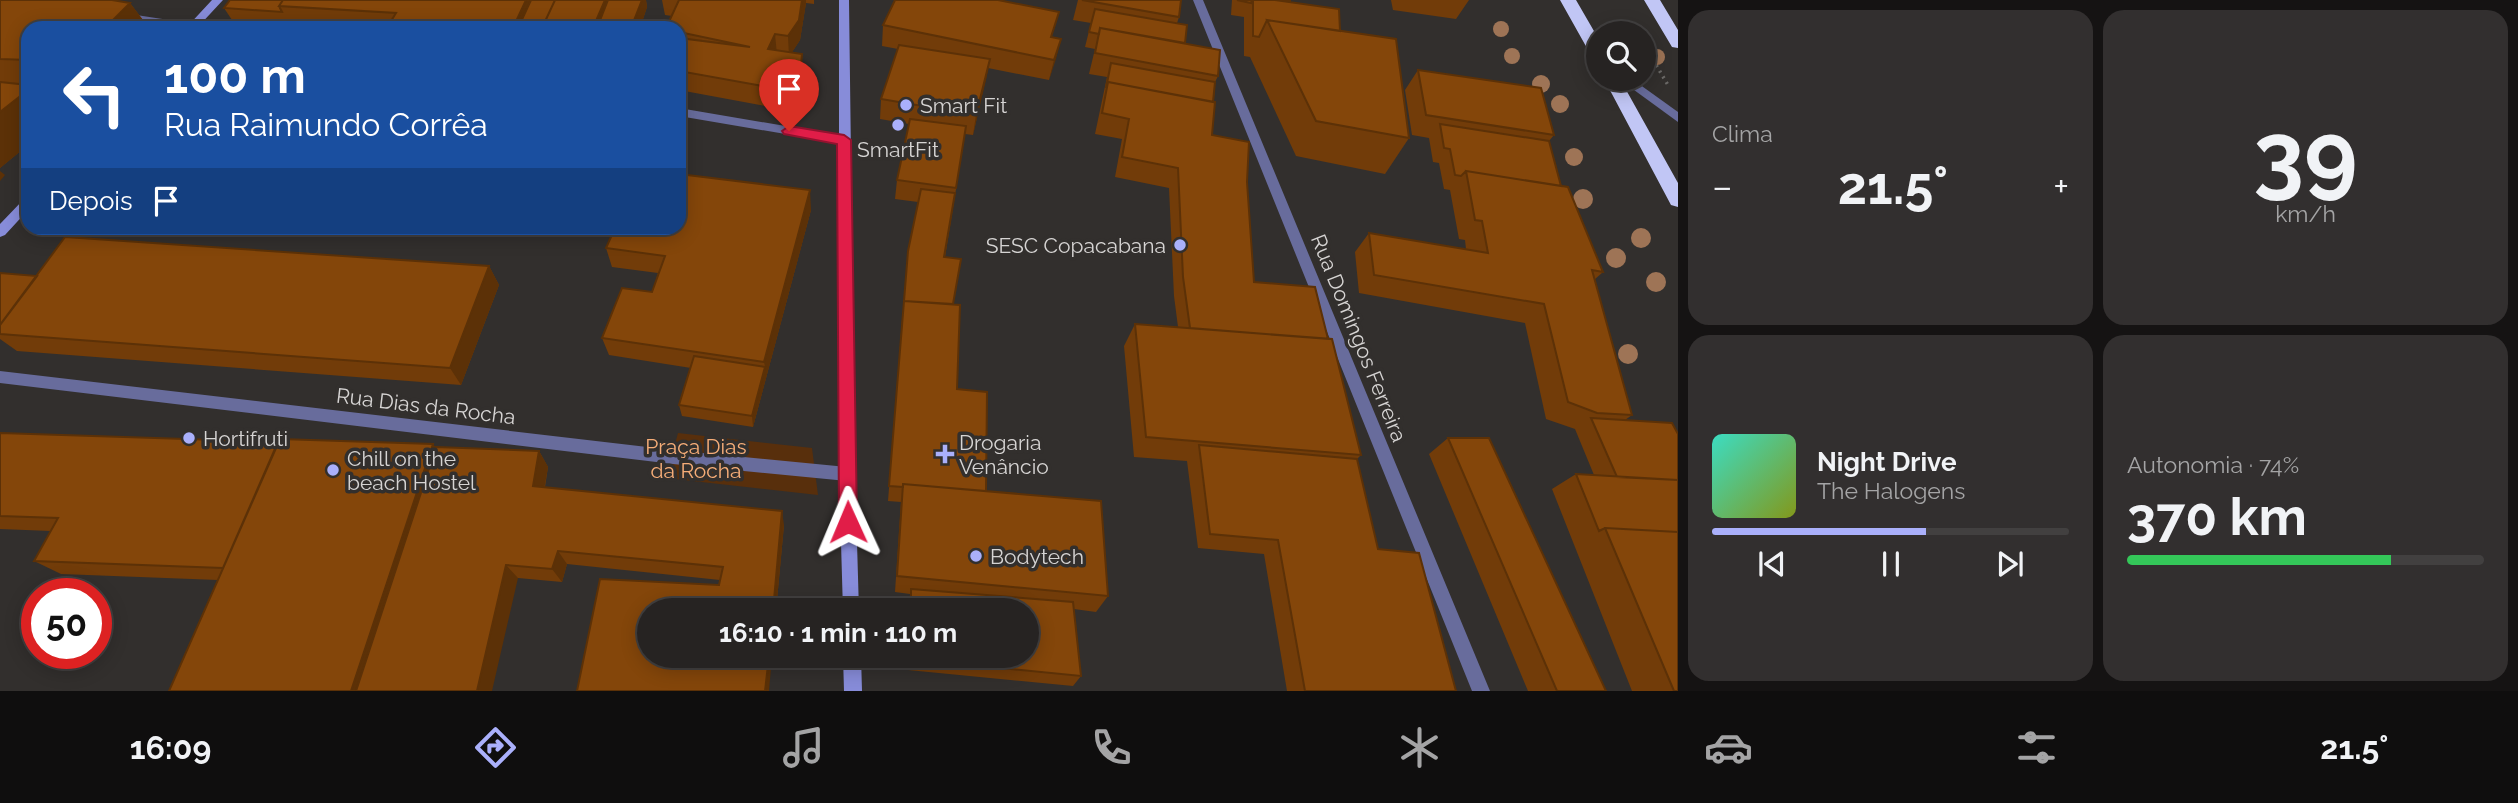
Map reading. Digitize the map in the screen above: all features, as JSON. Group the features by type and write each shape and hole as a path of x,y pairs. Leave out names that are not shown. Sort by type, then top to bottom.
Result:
{"highway":[{"path":"1568,0 1586,32"},
{"path":"1652,0 1678,43"},
{"path":"1619,91 1678,200"}],"main road":[{"path":"201,21 218,0"},
{"path":"844,0 847,474 851,598"},
{"path":"0,232 21,210"},
{"path":"852,668 853,691"}],"street":[{"name":"Rua Domingos Ferreira","path":"1198,0 1481,691"},
{"path":"114,14 158,21"},
{"path":"1641,91 1678,118"},
{"path":"686,113 844,140"},
{"name":"Rua Dias da Rocha","path":"0,377 673,457 847,474"}],"path":[{"path":"1656,65 1671,90"}],"green space":[{"name":"Praça Dias da Rocha","path":"678,433 812,448 818,495 666,478"}],"building":[{"path":"0,0 112,0 130,3 112,21 21,21 21,60 0,59"},
{"path":"230,0 283,0 279,6 282,12 224,8"},
{"path":"283,0 526,0 516,21 391,21 396,13 279,6"},
{"path":"531,0 555,0 545,21 521,21"},
{"path":"555,0 605,0 596,21 545,21"},
{"path":"608,0 642,0 634,21 600,21"},
{"path":"679,0 802,0 799,20 788,36 775,34 768,49 802,54 800,77 780,89 686,72 686,39 750,47 686,33 686,21 669,21"},
{"path":"895,0 998,0 1059,12 1051,37 1061,39 1054,60 883,25"},
{"path":"1082,0 1181,0 1179,17"},
{"path":"1253,0 1275,0 1339,9 1340,31 1267,20 1259,37 1253,36"},
{"path":"1095,9 1187,25 1185,43 1100,28 1099,34 1089,32"},
{"path":"1267,20 1396,39 1409,138 1316,121"},
{"path":"1100,28 1220,50 1218,76 1095,53"},
{"path":"899,45 990,59 976,115 881,99"},
{"path":"1111,63 1215,82 1213,102 1108,82 1106,88"},
{"path":"1418,70 1541,88 1554,135 1426,115"},
{"path":"0,82 21,84 21,96 0,112"},
{"path":"1108,82 1215,102 1212,135 1249,142 1247,182 1254,282 1315,287 1328,339 1190,328 1183,277 1178,168 1122,157 1129,119 1102,113"},
{"path":"910,119 966,126 956,188 897,180"},
{"path":"1440,124 1549,141 1561,186 1466,171 1461,176 1455,175 1450,149 1444,148"},
{"path":"1466,171 1568,187 1603,272 1592,270 1632,415 1597,413 1568,402 1544,304 1374,275 1369,233 1488,253 1482,221 1475,220"},
{"path":"686,175 810,190 764,362 602,338 622,288 652,292 665,256 606,248 612,235 686,235"},
{"path":"921,189 955,193 944,257 961,259 953,304 904,301 908,251"},
{"path":"65,237 489,266 450,368 0,334 0,325"},
{"path":"0,273 37,276 0,325"},
{"path":"904,301 960,305 957,389 987,392 986,491 903,484 903,487 889,486"},
{"path":"1135,324 1332,339 1361,455 1146,437"},
{"path":"694,356 765,367 752,416 679,405"},
{"path":"1591,418 1672,423 1678,434 1678,480 1617,477"},
{"path":"0,433 278,442 223,568 34,561 58,518 0,516"},
{"path":"1448,438 1489,438 1606,691 1557,691"},
{"path":"280,439 433,444 351,691 169,691"},
{"path":"1199,445 1357,459 1378,549 1419,553 1456,691 1305,691 1278,540 1210,534"},
{"path":"436,447 539,451 533,486 782,511 774,598 637,598 637,668 768,668 765,691 577,691 600,579 719,585 723,567 558,551 552,569 506,565 477,691 356,691"},
{"path":"1576,474 1678,480 1678,532 1605,528 1599,531"},
{"path":"903,484 1101,501 1108,596 897,576"},
{"path":"1605,528 1678,532 1678,691 1674,691"},
{"path":"911,589 1023,598 911,598"},
{"path":"1039,599 1073,602 1081,676 1001,668 1039,668"}],"place":[{"name":"Smart Fit","path":"906,105"},
{"name":"SmartFit","path":"898,125"},
{"name":"SESC Copacabana","path":"1180,245"},
{"name":"Hortifruti","path":"189,438"},
{"name":"Drogaria Venâncio","path":"945,454"},
{"name":"Chill on the beach Hostel","path":"333,470"},
{"name":"Bodytech","path":"976,556"}],"route":[{"path":"789,131 844,140 848,522"}]}
